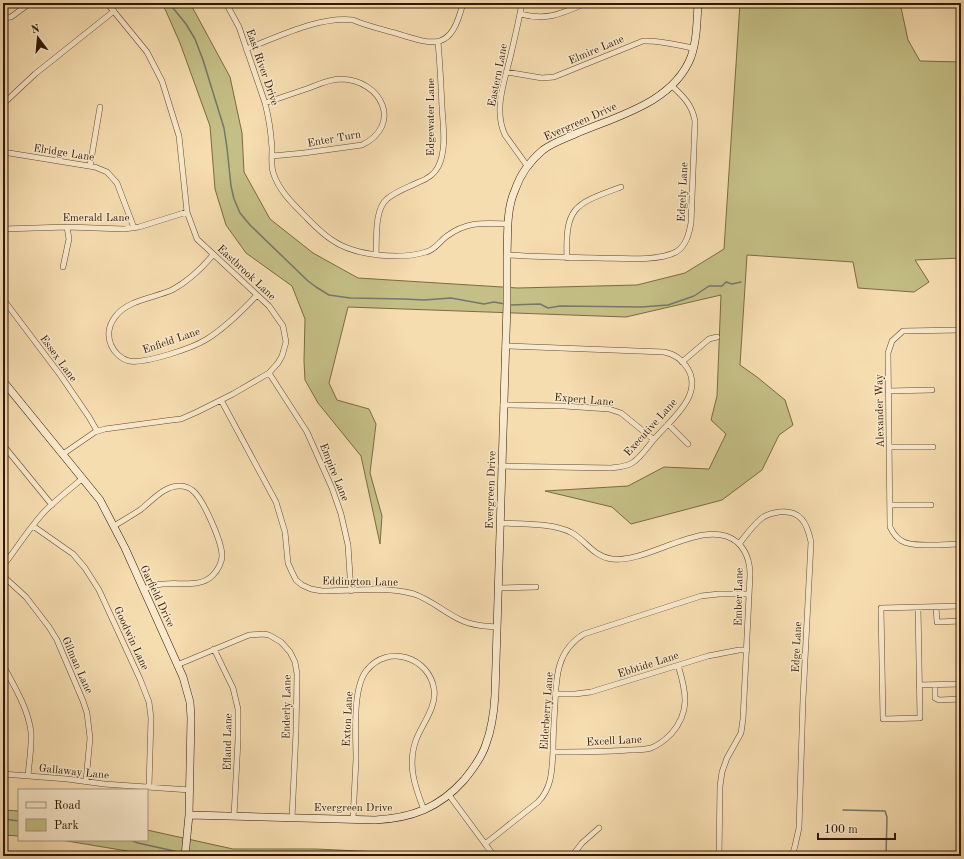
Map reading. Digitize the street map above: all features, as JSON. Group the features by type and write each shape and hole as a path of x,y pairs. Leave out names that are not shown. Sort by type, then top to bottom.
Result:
{"street":[{"path":"3,18 11,17 30,3"},
{"name":"Eastbrook Lane","path":"63,454 77,443 97,431 181,418 221,400 269,373 282,356 286,342 283,326 269,306 197,239 187,212 179,136 162,81 147,52 107,3"},
{"name":"East River Drive","path":"226,3 236,19 265,103 268,114 274,173 279,187 301,212 326,236 350,250 376,255 417,255 430,251 447,236 467,225 482,223 508,224"},
{"path":"246,49 302,28 337,19 353,20 417,41 431,43 438,42 450,34 455,28 463,3"},
{"name":"Eastern Lane","path":"522,3 500,102 500,121 508,142 528,167"},
{"path":"520,14 539,18 546,17 568,11 586,3"},
{"name":"Evergreen Drive","path":"189,815 375,820 395,819 434,806 448,795 472,771 482,754 489,736 493,716 502,466 508,224 510,205 514,190 528,167 542,151 549,146 647,103 664,93 672,86 687,65 693,48 697,30 698,3"},
{"path":"3,104 35,74 114,11"},
{"name":"Elmire Lane","path":"506,72 542,78 554,77 643,41 657,41 693,48"},
{"name":"Edgewater Lane","path":"376,255 377,224 380,211 385,200 429,177 434,173 441,161 443,132 438,42"},
{"name":"Enter Turn","path":"265,103 323,83 334,80 346,80 370,88 380,98 384,111 382,125 379,131 368,142 362,145 304,154 272,156"},
{"name":"Edgely Lane","path":"507,256 630,259 655,257 676,252 685,244 690,230 692,216 695,121 694,114 688,102 672,86"},
{"path":"90,166 100,107"},
{"name":"Elridge Lane","path":"3,152 90,166 107,172 117,183 134,228"},
{"path":"567,258 566,237 569,222 575,210 585,202 621,187"},
{"name":"Emerald Lane","path":"3,229 67,227 124,229 134,228 187,212"},
{"path":"63,267 69,239 67,227"},
{"name":"Enfield Lane","path":"213,255 197,272 177,287 165,293 133,304 118,313 111,323 109,335 112,346 119,355 129,361 142,361 177,351 206,340 230,323 257,295"},
{"name":"Essex Lane","path":"3,299 61,376 97,431"},
{"name":"Alexander Way","path":"961,330 903,332 892,340 888,353 890,527 894,535 902,541 910,544 961,544"},
{"path":"505,346 657,351 670,353 678,357 682,362 708,339 717,337"},
{"name":"Executive Lane","path":"502,466 604,468 625,466 636,460 653,439 683,407 689,396 692,383 689,371 682,362"},
{"name":"Empire Lane","path":"269,373 307,432 332,488 341,514 348,545 351,590"},
{"name":"Garfield Drive","path":"3,381 100,500 114,526 143,589 186,687 190,702 191,754 189,815 185,856"},
{"path":"888,390 932,390"},
{"name":"Eddington Lane","path":"221,400 276,502 285,532 288,563 296,580 302,585 311,589 322,591 397,591 413,594 432,602 463,621 475,625 496,627"},
{"name":"Expert Lane","path":"503,405 564,406 609,409 621,413 653,439"},
{"path":"668,424 688,444"},
{"path":"3,445 52,504"},
{"path":"889,447 933,447"},
{"path":"3,566 32,526 52,504 83,478"},
{"path":"114,526 139,510 161,492 171,487 181,486 191,489 199,497 207,512 221,545 222,556 220,565 213,575 203,581 156,584 143,589"},
{"path":"890,505 931,505"},
{"name":"Edge Lane","path":"738,544 763,517 770,514 784,512 792,512 806,524 811,542 798,828 796,846 792,856"},
{"name":"Ember Lane","path":"500,523 548,526 564,529 579,538 597,554 604,558 612,559 627,558 697,536 719,534 726,536 743,548 749,561 750,576 743,719 741,733 724,764 721,779 719,856"},
{"name":"Goodwin Lane","path":"32,526 73,554 85,568 99,590 135,668 146,694 150,710 151,727 149,787"},
{"name":"Gilman Lane","path":"3,576 26,597 49,627 57,640 83,701 87,713 90,738 86,781"},
{"path":"498,588 536,587"},
{"name":"Elderberry Lane","path":"485,844 543,797 547,790 551,775 553,752 556,678 562,658 574,642 584,634 701,596 749,594"},
{"path":"918,607 920,718 882,719 881,608 918,607 936,607 961,606"},
{"path":"936,607 936,622 961,621"},
{"name":"Enderly Lane","path":"177,665 249,635 263,634 275,638 281,642 293,657 297,668 297,694 292,818"},
{"name":"Efland Lane","path":"214,649 233,688 238,709 234,816"},
{"name":"Ebbtide Lane","path":"555,694 576,694 595,691 722,653 747,650"},
{"name":"Exton Lane","path":"352,819 354,799 356,716 360,681 371,666 381,659 393,656 406,656 422,667 430,677 434,689 432,705 416,741 412,760 412,776 424,810"},
{"path":"3,665 6,677 24,707 30,726 31,747 28,776"},
{"name":"Excell Lane","path":"553,752 637,750 652,748 658,744 674,730 684,710 686,696 678,665"},
{"path":"919,685 961,684"},
{"path":"935,685 935,698 939,700 961,699"},
{"name":"Gallaway Lane","path":"3,774 86,781 104,784 190,790"},
{"path":"448,795 494,856"},
{"path":"572,856 582,843 600,828"}],"green space":[{"path":"159,3 190,3 230,77 242,133 244,172 270,219 313,253 358,278 518,288 637,285 685,273 724,249 740,3 900,3 908,40 920,61 961,62 961,258 915,260 929,282 914,292 858,288 853,262 747,255 740,365 785,400 793,425 779,435 762,470 722,500 631,524 612,507 545,491 628,486 664,467 709,469 726,434 711,420 717,396 721,295 626,317 348,307 329,383 337,400 369,409 376,424 370,473 382,516 380,544 361,456 318,403 305,380 305,319 292,286 246,253 226,225 215,189 210,126 180,43 165,9"},
{"path":"3,810 18,811 18,836 3,835"},
{"path":"148,830 233,849 316,849 402,853 409,856 157,856 67,841 148,841"}],"waterway":[{"path":"169,3 186,24 195,39 203,60 224,128 231,186 234,199 240,213 250,225 308,281 329,295 350,298 424,300 451,298 484,304 494,302 505,304"},
{"path":"509,305 540,304 548,308 560,306 641,307 668,305 694,296 709,286 722,286 726,282 732,284 741,282"},
{"path":"843,810 885,811 887,817 886,856"},
{"path":"3,819 18,821"},
{"path":"133,841 183,853"},
{"path":"189,854 199,856"}]}
